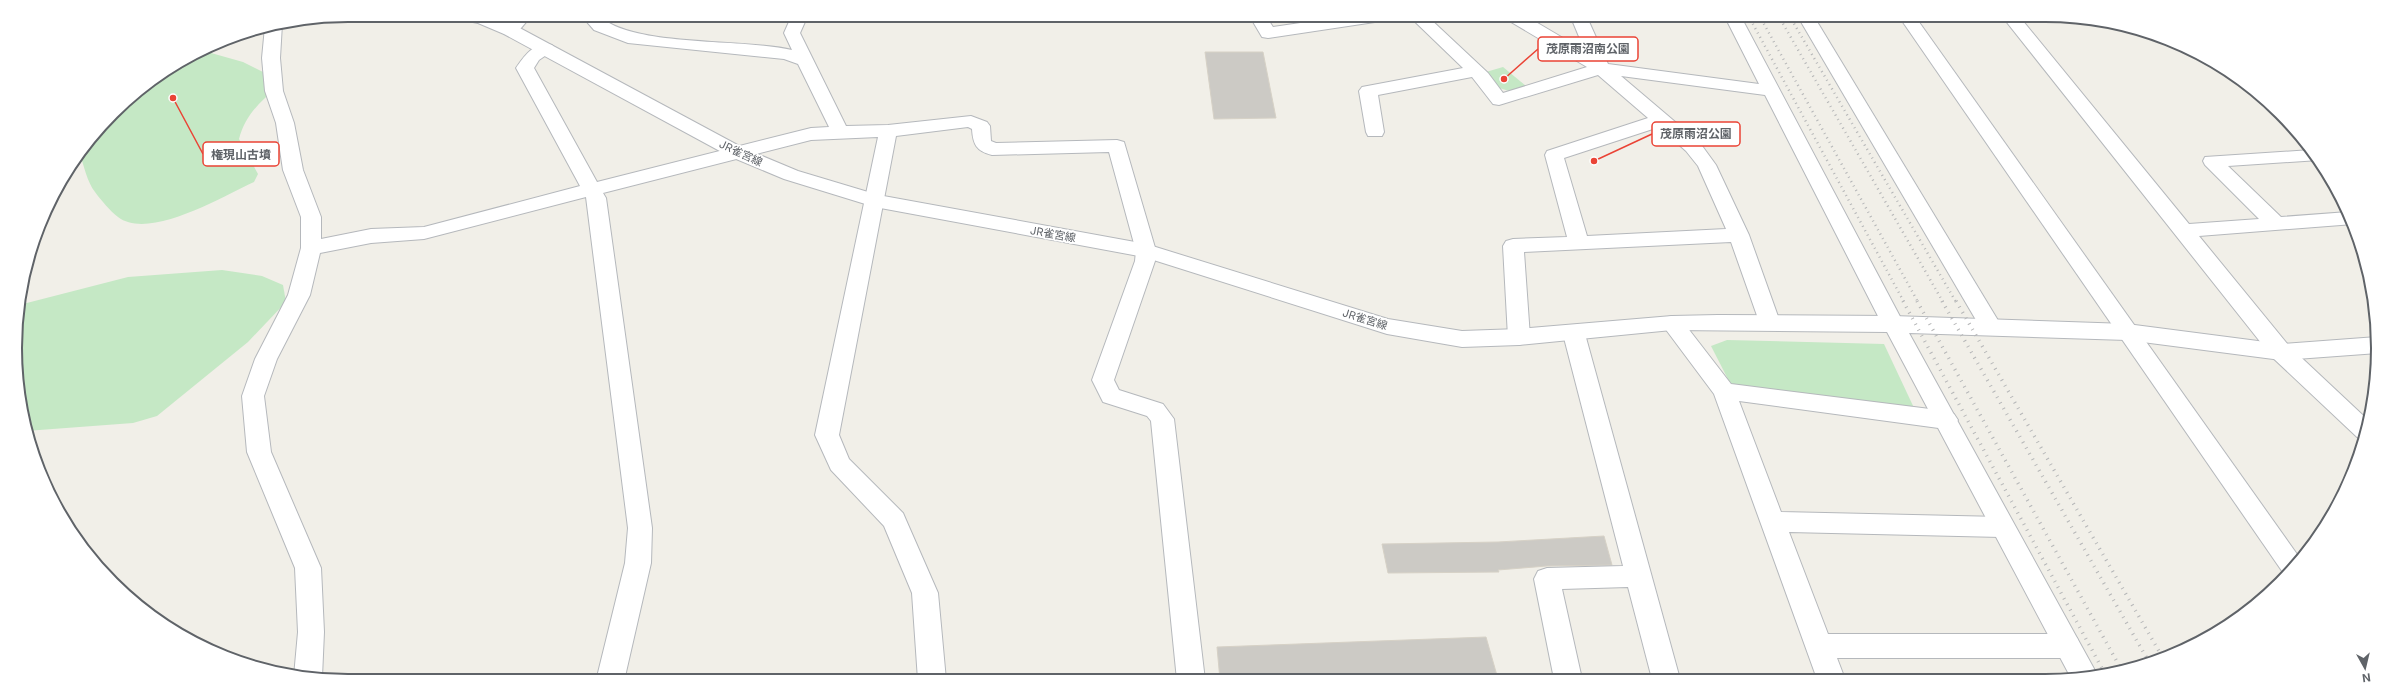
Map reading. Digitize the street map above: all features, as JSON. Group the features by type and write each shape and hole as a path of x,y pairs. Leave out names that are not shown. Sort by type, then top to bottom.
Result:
{"street":[{"name":"JR雀宮線","path":"492,22 546,49 736,152 791,175 875,201 1146,251 1387,326 1462,338 1519,338 1574,334 1672,323 1769,322 1893,324 2126,332 2281,352 2371,346"},
{"path":"510,30 517,22"},
{"path":"596,22 600,26 628,38 787,54 804,60"},
{"path":"797,22 792,33 840,132"},
{"path":"1261,22 1268,33 1341,22"},
{"path":"1424,22 1476,71 1499,100 1601,68 1772,91"},
{"path":"1524,22 1601,68 1693,147 1707,165 1739,235 1769,322"},
{"path":"1581,22 1601,68"},
{"path":"1736,22 1893,324 1946,420 2001,527 2081,672"},
{"path":"1809,22 1991,327"},
{"path":"1911,22 2126,332 2289,564"},
{"path":"2015,22 2281,352 2361,427"},
{"path":"273,31 270,58 274,90 285,123 293,170 311,217 311,248 299,295 266,359 253,396 259,452 308,568 311,632 308,671"},
{"path":"546,49 533,56 525,68 596,198 640,528 638,563 612,674"},
{"path":"1375,132 1368,91 1476,71"},
{"path":"1579,242 1554,155 1661,120"},
{"path":"311,248 371,236 424,233 811,134 888,131 972,121 981,126 982,143 992,149 1117,146 1146,251 1145,261 1102,380 1111,396 1155,410 1162,419 1190,674"},
{"path":"888,131 827,435 838,464 894,520 925,592 932,674"},
{"path":"2276,224 2212,161 2308,155"},
{"path":"2183,231 2344,219"},
{"path":"1519,338 1513,246 1739,235"},
{"path":"1672,323 1724,391 1829,674"},
{"path":"1574,334 1665,674"},
{"path":"1724,391 1946,420"},
{"path":"1774,522 2001,527"},
{"path":"1567,674 1547,579 1639,576"},
{"path":"1820,646 2067,646"}],"green space":[{"path":"211,53 243,62 273,77 276,88 253,110 245,123 239,139 258,174 254,182 206,206 186,214 148,224 131,223 118,217 97,195 88,178 82,160 103,133 117,117 150,89 185,66"},
{"path":"1503,67 1526,86 1509,91 1496,87 1486,72"},
{"path":"222,270 262,276 283,285 286,302 248,342 157,416 133,423 33,431 28,412 23,369 22,348 25,303 128,277"},
{"path":"1727,340 1884,344 1915,410 1732,387 1711,346"}],"building":[{"path":"1205,52 1263,52 1276,118 1214,119"},
{"path":"1604,536 1612,565 1547,566 1498,570 1499,572 1388,573 1382,544 1498,542"},
{"path":"1486,637 1497,674 1219,674 1217,647"}],"railway":[{"path":"1752,22 1904,302"},
{"path":"1763,22 1918,302"},
{"path":"1782,22 1943,302"},
{"path":"1793,22 1956,302"},
{"path":"1903,301 2102,669"},
{"path":"1917,301 2119,665"},
{"path":"1942,301 2147,658"},
{"path":"1956,301 2160,653"}],"place":[{"name":"茂原雨沼南公園","path":"1504,79"},
{"name":"権現山古墳","path":"173,98"},
{"name":"茂原雨沼公園","path":"1594,161"}]}
